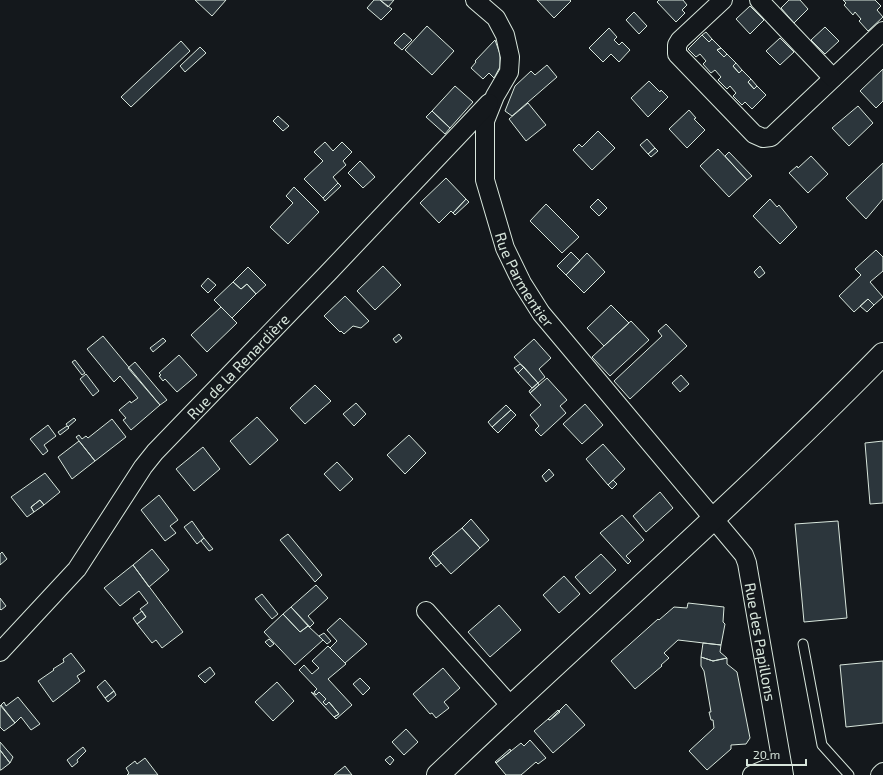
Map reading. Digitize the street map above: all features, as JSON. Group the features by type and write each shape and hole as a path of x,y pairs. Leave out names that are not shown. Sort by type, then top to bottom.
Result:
{"street":[{"name":"Rue Parmentier","path":"475,0 496,18 505,35 509,50 508,72 495,96 485,121 485,180 499,231 522,282 541,313 714,520"},
{"path":"722,0 680,40 677,44 677,54 754,134 763,138 771,137 883,31"},
{"path":"759,0 833,78"},
{"name":"Rue de la Renardière","path":"0,652 77,569 143,467 155,452 328,273 495,96"},
{"path":"438,775 714,520 881,360"},
{"name":"Rue des Papillons","path":"714,520 744,555 747,563 784,771"},
{"path":"426,611 511,706"},
{"path":"752,775 766,769 784,771"},
{"path":"880,775 883,772"}],"lane":[{"path":"803,644 822,745 849,775"}],"building":[{"path":"195,0 226,0 212,16"},
{"path":"374,0 380,0 392,9 381,20 367,8"},
{"path":"380,0 394,0 388,7"},
{"path":"537,0 570,0 571,1 554,18"},
{"path":"659,0 683,0 687,5 682,10 685,13 676,22 657,2"},
{"path":"789,0 800,0 808,9 794,23 781,8"},
{"path":"843,0 875,0 881,6 877,10 883,17 868,31 859,21 861,19 855,12 853,15 844,5 846,3"},
{"path":"750,6 764,20 750,34 736,19"},
{"path":"634,12 647,26 639,34 626,20"},
{"path":"427,26 454,51 432,75 405,50"},
{"path":"825,27 839,41 825,54 811,40"},
{"path":"609,28 617,37 614,40 619,45 622,42 630,50 619,62 611,54 603,62 589,48"},
{"path":"706,32 712,39 709,42 702,35"},
{"path":"404,33 412,40 402,50 394,43"},
{"path":"702,35 709,42 712,39 721,48 717,50 724,57 727,54 736,63 733,66 739,73 742,70 751,79 748,82 754,89 757,86 766,95 752,109 745,102 742,105 733,96 736,93 730,86 727,89 718,80 721,77 715,70 711,73 703,64 706,61 700,54 696,57 688,49"},
{"path":"780,38 794,52 780,65 766,51"},
{"path":"495,40 500,54 500,67 494,78 489,73 483,79 471,68 476,62 475,61"},
{"path":"181,41 190,51 131,107 121,97"},
{"path":"200,47 206,53 185,72 180,66"},
{"path":"721,48 727,54 724,57 717,50"},
{"path":"736,63 742,70 739,73 733,66"},
{"path":"547,65 557,77 512,116 505,111 515,86 531,71 535,75"},
{"path":"883,69 883,101 876,108 860,91"},
{"path":"751,79 757,86 754,89 748,82"},
{"path":"649,81 660,92 661,90 668,97 648,117 631,98"},
{"path":"455,86 473,102 450,128 432,111"},
{"path":"528,103 546,125 526,141 509,119"},
{"path":"858,106 873,123 849,146 832,128"},
{"path":"689,110 696,118 694,119 705,130 687,148 669,129"},
{"path":"432,111 450,128 445,134 426,117"},
{"path":"278,116 289,126 283,131 273,121"},
{"path":"598,131 615,148 592,170 573,150 579,144 582,147"},
{"path":"647,139 655,148 648,154 640,145"},
{"path":"325,142 333,151 342,142 352,152 343,161 346,165 333,177 338,183 323,198 304,179 323,161 314,152"},
{"path":"655,148 658,151 651,157 648,154"},
{"path":"718,149 747,180 729,197 700,166"},
{"path":"729,152 752,176 747,180 725,156"},
{"path":"811,156 828,174 808,193 789,173 797,166 798,168"},
{"path":"360,161 375,177 363,188 348,173"},
{"path":"883,163 883,199 866,219 846,198"},
{"path":"446,178 466,199 453,213 451,211 439,223 420,203"},
{"path":"338,183 341,186 325,201 323,198"},
{"path":"294,187 319,212 288,244 270,227 293,203 286,196"},
{"path":"466,199 469,202 455,215 453,213"},
{"path":"598,199 607,208 599,216 590,207"},
{"path":"770,199 777,207 779,205 797,227 780,244 753,216"},
{"path":"546,204 579,237 562,253 530,221"},
{"path":"876,250 883,257 883,271 870,282 883,297 874,305 868,299 854,312 839,296 861,275 855,269"},
{"path":"571,252 580,261 566,275 557,266"},
{"path":"587,253 605,272 584,293 566,275"},
{"path":"383,266 401,285 375,310 357,291"},
{"path":"760,266 765,273 759,278 754,272"},
{"path":"248,267 266,285 256,294 247,284 241,289 233,282"},
{"path":"208,278 216,285 208,293 201,286"},
{"path":"233,282 241,289 247,284 256,294 232,318 214,300"},
{"path":"345,296 369,321 361,328 353,326 344,334 324,316"},
{"path":"868,299 874,305 867,312 860,306"},
{"path":"611,305 629,323 604,346 587,328"},
{"path":"221,307 237,323 207,352 191,335"},
{"path":"631,321 649,340 610,376 592,357"},
{"path":"666,324 687,346 630,399 614,381 662,336 658,331"},
{"path":"399,334 402,338 396,343 393,339"},
{"path":"103,336 160,405 131,430 123,420 126,418 119,410 130,401 131,403 138,398 120,376 114,382 87,349"},
{"path":"163,338 166,341 153,352 150,348"},
{"path":"534,339 551,358 539,369 545,377 538,383 514,357"},
{"path":"179,355 197,375 177,392 165,379 163,381 159,376 161,375 159,373"},
{"path":"75,360 85,373 82,375 72,362"},
{"path":"135,362 167,400 160,405 128,368"},
{"path":"520,364 524,367 518,373 514,368"},
{"path":"524,367 538,383 532,388 518,373"},
{"path":"86,374 99,391 93,396 80,379"},
{"path":"681,375 689,384 680,392 672,383"},
{"path":"547,378 567,400 560,406 566,413 541,436 535,430 539,426 530,415 541,405 530,393"},
{"path":"538,383 539,385 530,393 529,391"},
{"path":"315,385 331,401 305,424 290,408"},
{"path":"356,403 366,414 354,426 343,414"},
{"path":"585,404 603,425 582,444 563,424"},
{"path":"506,405 511,410 492,427 488,422"},
{"path":"511,410 516,415 498,433 492,427"},
{"path":"257,417 278,440 250,465 230,441"},
{"path":"74,418 76,420 68,427 66,424"},
{"path":"112,419 126,437 95,461 76,437 79,435 82,439 86,436 88,438"},
{"path":"48,425 56,436 44,445 48,451 43,455 30,439"},
{"path":"67,426 69,428 60,435 58,432"},
{"path":"409,435 426,453 405,474 387,455"},
{"path":"79,441 95,461 72,479 58,457"},
{"path":"883,441 883,503 870,504 865,443"},
{"path":"603,444 625,469 608,485 586,459"},
{"path":"203,447 220,469 194,491 176,469"},
{"path":"337,462 353,479 340,491 324,474"},
{"path":"549,469 554,475 546,482 542,476"},
{"path":"45,473 60,492 44,505 40,500 31,507 34,512 27,517 11,497"},
{"path":"613,480 617,484 612,489 608,485"},
{"path":"660,492 673,508 646,532 633,516"},
{"path":"159,495 178,520 170,526 176,533 165,541 141,510"},
{"path":"40,500 44,505 34,512 31,507"},
{"path":"622,515 644,540 626,556 631,561 628,564 600,533"},
{"path":"471,519 489,540 480,548 462,528"},
{"path":"192,521 204,538 197,544 184,527"},
{"path":"838,521 847,618 804,622 795,524"},
{"path":"462,528 480,548 451,574 432,553"},
{"path":"288,534 322,575 315,582 280,540"},
{"path":"204,538 213,549 209,551 201,541"},
{"path":"152,549 169,570 149,587 133,565"},
{"path":"2,552 7,559 0,565 0,554"},
{"path":"433,554 441,563 436,567 429,558"},
{"path":"601,554 616,570 590,594 575,577"},
{"path":"133,565 183,632 162,648 156,640 152,643 137,624 146,617 140,609 148,603 139,591 120,606 104,588"},
{"path":"564,576 580,594 559,613 543,595"},
{"path":"316,585 328,598 308,616 314,623 310,627 291,607"},
{"path":"262,594 278,614 272,619 255,599"},
{"path":"0,598 6,606 1,610 0,609"},
{"path":"688,603 724,607 723,622 725,624 721,645 678,640 664,653 669,658 661,665 662,666 635,689 611,661 658,619 659,620 674,607 687,608"},
{"path":"499,605 521,630 490,657 468,632"},
{"path":"291,607 308,626 300,632 283,614"},
{"path":"142,611 146,617 137,624 133,618"},
{"path":"283,614 300,632 308,626 323,640 295,665 264,632"},
{"path":"340,618 367,644 345,663 330,648 337,641 327,630"},
{"path":"324,633 331,641 327,644 319,636"},
{"path":"269,639 274,644 270,647 265,642"},
{"path":"703,643 721,645 720,652 727,658 713,661 701,657"},
{"path":"328,646 346,664 328,679 352,705 336,719 334,717 339,714 329,702 326,705 323,702 326,699 319,692 316,695 314,692 317,689 299,670 304,665 312,674 319,668 312,661"},
{"path":"71,653 85,671 77,676 80,681 53,702 38,681 64,662 63,659"},
{"path":"701,657 713,661 727,658 727,664 737,672 750,738 746,744 731,745 731,749 707,770 689,751 714,728 713,720 711,720 709,712 711,712 704,671 701,666"},
{"path":"883,661 883,723 846,727 840,665"},
{"path":"210,667 215,674 205,683 198,676"},
{"path":"443,668 460,688 444,702 449,708 436,718 432,713 430,714 413,694"},
{"path":"360,678 370,688 363,695 353,684"},
{"path":"105,680 114,691 105,698 97,687"},
{"path":"277,682 294,701 273,721 255,702"},
{"path":"114,691 116,695 108,702 105,698"},
{"path":"311,692 316,695 319,692 326,699 323,702 326,705 329,702 339,714 334,717"},
{"path":"18,697 40,724 31,730 21,717 15,723 1,705 4,702 6,706"},
{"path":"566,704 585,725 553,753 534,731 548,719 550,720"},
{"path":"0,705 15,723 4,731 0,727"},
{"path":"558,710 560,712 550,720 548,719"},
{"path":"406,729 418,742 404,755 392,742"},
{"path":"530,740 546,758 538,764 536,762 521,775 506,775 496,763 521,743 524,746"},
{"path":"0,742 13,757 10,763 0,750"},
{"path":"83,747 86,751 77,760 78,762 72,767 67,760"},
{"path":"510,749 511,751 496,763 495,762"},
{"path":"0,750 10,763 1,770 0,770"},
{"path":"390,756 394,760 390,765 385,760"},
{"path":"145,758 158,775 127,775 129,773 126,768 135,761 137,764"},
{"path":"345,766 352,775 334,775"}]}
